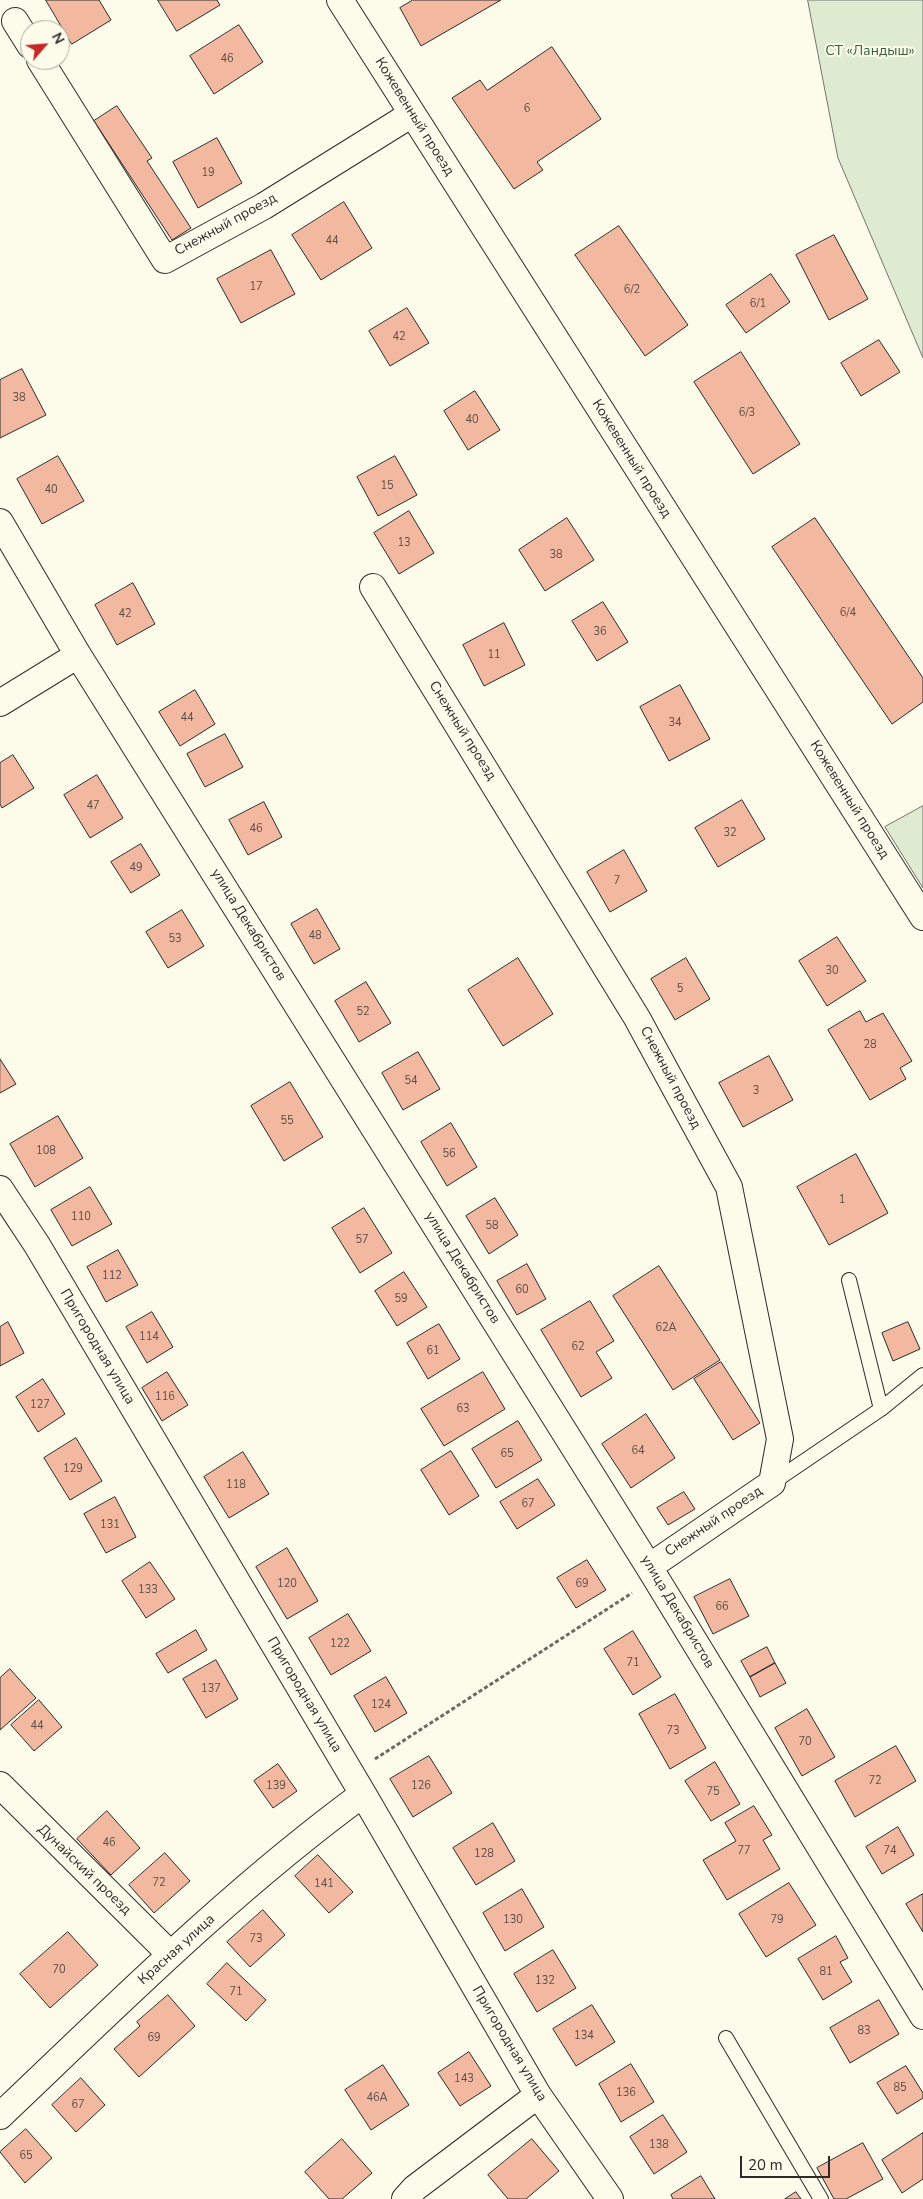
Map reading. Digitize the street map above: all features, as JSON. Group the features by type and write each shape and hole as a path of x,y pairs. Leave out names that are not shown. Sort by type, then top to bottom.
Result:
{"street":[{"name":"Кожевенный проезд","path":"340,0 923,917"},
{"path":"15,21 20,29"},
{"name":"Снежный проезд","path":"46,70 165,260 264,206 412,114"},
{"name":"улица Декабристов","path":"0,522 78,655 653,1572 923,2016"},
{"name":"Снежный проезд","path":"373,587 637,1018 729,1187 780,1439 772,1483 653,1572"},
{"path":"0,703 78,655"},
{"name":"Пригородная улица","path":"0,1189 37,1245 357,1784 538,2095 610,2199"},
{"name":"Красная улица","path":"0,2116 170,1954 320,1826 357,1784"},
{"name":"Дунайский проезд","path":"0,1785 170,1954"},
{"path":"404,2199 415,2188 538,2095"}],"lane":[{"path":"848,1280 881,1409"},
{"path":"772,1483 881,1409 923,1374"},
{"path":"726,2038 821,2199"}],"path":[{"path":"357,1784 653,1572"}],"green space":[{"name":"СТ «Ландыш»","path":"808,0 923,0 923,358 838,158"},
{"path":"923,806 923,888 885,827"}],"building":[{"path":"46,0 99,0 111,20 72,44 70,41 70,20 58,20"},
{"path":"158,0 217,0 220,5 177,31"},
{"path":"413,0 501,0 421,46 400,8"},
{"path":"239,25 263,62 214,94 190,56"},
{"path":"552,47 601,119 537,162 543,170 514,189 452,98 480,80 487,90"},
{"path":"117,106 152,158 147,161 191,228 172,240 94,121"},
{"path":"217,138 242,183 198,208 173,162"},
{"path":"344,202 372,248 321,280 292,235"},
{"path":"619,226 688,325 645,356 575,255"},
{"path":"834,235 868,299 829,320 796,255"},
{"path":"271,250 295,294 241,323 217,279"},
{"path":"771,274 790,302 746,333 726,305"},
{"path":"407,308 429,343 390,366 369,331"},
{"path":"879,340 900,372 861,396 841,363"},
{"path":"741,352 800,444 753,474 694,382"},
{"path":"22,369 46,415 0,438 0,380"},
{"path":"475,391 500,430 468,450 444,411"},
{"path":"58,456 84,501 42,524 17,479"},
{"path":"395,456 417,495 378,516 357,477"},
{"path":"409,511 434,553 399,574 374,533"},
{"path":"567,518 594,560 545,591 519,550"},
{"path":"815,518 923,678 923,702 892,724 772,547"},
{"path":"133,583 155,624 117,645 95,605"},
{"path":"603,602 628,642 597,661 572,621"},
{"path":"504,623 525,665 484,686 463,645"},
{"path":"680,685 710,739 669,761 640,707"},
{"path":"195,690 215,724 180,746 159,712"},
{"path":"225,734 243,767 205,787 187,754"},
{"path":"13,755 34,788 2,808 0,804 0,763"},
{"path":"97,775 123,818 90,838 64,795"},
{"path":"742,800 765,839 718,867 695,828"},
{"path":"264,802 282,837 248,855 229,820"},
{"path":"141,844 160,875 131,893 111,862"},
{"path":"624,850 647,891 610,912 587,872"},
{"path":"317,909 340,949 314,964 291,924"},
{"path":"182,910 204,946 168,968 146,932"},
{"path":"837,937 866,981 827,1006 799,961"},
{"path":"518,958 553,1014 503,1046 468,990"},
{"path":"686,958 710,999 675,1020 651,979"},
{"path":"366,982 391,1023 359,1042 335,1001"},
{"path":"860,1011 866,1022 883,1013 912,1061 900,1068 906,1079 870,1100 828,1030"},
{"path":"418,1052 440,1089 403,1110 382,1073"},
{"path":"769,1056 793,1100 743,1127 719,1083"},
{"path":"0,1059 16,1084 0,1093"},
{"path":"290,1082 323,1137 284,1161 251,1106"},
{"path":"58,1116 83,1158 35,1187 10,1144"},
{"path":"451,1123 477,1167 447,1186 421,1142"},
{"path":"856,1154 888,1213 829,1245 797,1187"},
{"path":"90,1187 112,1224 72,1246 51,1210"},
{"path":"495,1198 518,1235 489,1254 466,1216"},
{"path":"364,1208 392,1253 360,1273 332,1228"},
{"path":"118,1250 138,1285 106,1302 87,1267"},
{"path":"527,1264 546,1299 517,1315 497,1281"},
{"path":"659,1266 720,1360 673,1390 613,1296"},
{"path":"404,1272 427,1307 397,1326 375,1291"},
{"path":"590,1301 614,1341 596,1352 612,1378 581,1397 541,1330"},
{"path":"152,1312 173,1347 147,1363 126,1327"},
{"path":"8,1322 24,1353 0,1366 0,1327"},
{"path":"908,1322 920,1349 893,1361 882,1333"},
{"path":"439,1324 460,1359 428,1379 407,1343"},
{"path":"721,1362 760,1423 733,1440 694,1379"},
{"path":"167,1372 188,1405 162,1421 142,1388"},
{"path":"483,1372 505,1409 444,1446 421,1409"},
{"path":"43,1379 65,1414 38,1432 16,1397"},
{"path":"646,1414 675,1458 631,1488 602,1444"},
{"path":"518,1421 542,1460 496,1488 472,1449"},
{"path":"76,1438 102,1481 70,1500 44,1458"},
{"path":"451,1451 479,1496 449,1515 421,1470"},
{"path":"243,1452 269,1494 229,1518 204,1477"},
{"path":"538,1479 555,1505 517,1529 500,1502"},
{"path":"684,1492 695,1509 668,1525 657,1508"},
{"path":"115,1497 136,1537 106,1553 84,1514"},
{"path":"287,1548 318,1601 287,1619 256,1567"},
{"path":"587,1560 606,1590 576,1608 557,1578"},
{"path":"150,1562 175,1599 146,1618 122,1581"},
{"path":"730,1579 749,1616 713,1634 694,1597"},
{"path":"348,1614 371,1651 331,1675 309,1638"},
{"path":"196,1630 207,1650 168,1673 156,1654"},
{"path":"633,1631 661,1677 633,1695 604,1649"},
{"path":"767,1647 775,1663 750,1677 741,1661"},
{"path":"216,1660 238,1699 206,1718 183,1679"},
{"path":"775,1663 786,1683 760,1697 750,1677"},
{"path":"10,1669 36,1698 0,1730 0,1678"},
{"path":"386,1677 407,1713 375,1732 354,1696"},
{"path":"675,1694 706,1748 670,1769 639,1714"},
{"path":"39,1700 62,1727 34,1751 11,1725"},
{"path":"807,1709 835,1757 802,1776 775,1728"},
{"path":"896,1746 916,1781 855,1817 835,1781"},
{"path":"429,1756 452,1793 413,1817 390,1779"},
{"path":"715,1762 740,1804 711,1821 685,1781"},
{"path":"278,1764 297,1791 273,1808 254,1781"},
{"path":"754,1806 772,1835 763,1840 780,1869 727,1900 703,1860 736,1841 725,1823"},
{"path":"107,1811 140,1848 111,1875 77,1839"},
{"path":"493,1823 515,1861 476,1885 453,1848"},
{"path":"898,1827 914,1855 882,1874 866,1847"},
{"path":"165,1853 190,1881 154,1913 129,1885"},
{"path":"318,1855 353,1892 329,1913 295,1876"},
{"path":"789,1883 816,1925 766,1957 739,1914"},
{"path":"522,1889 544,1927 505,1951 483,1913"},
{"path":"923,1894 923,1932 906,1904"},
{"path":"263,1910 285,1935 250,1967 227,1942"},
{"path":"68,1932 98,1965 50,2008 20,1974"},
{"path":"836,1936 848,1958 840,1962 852,1982 823,2000 798,1959"},
{"path":"553,1950 576,1988 537,2012 514,1974"},
{"path":"227,1963 266,2000 246,2021 207,1984"},
{"path":"168,1995 195,2026 139,2077 114,2049 140,2026 137,2022"},
{"path":"879,2000 899,2034 850,2063 830,2028"},
{"path":"592,2005 615,2042 576,2066 553,2029"},
{"path":"469,2052 491,2086 460,2106 438,2073"},
{"path":"631,2064 654,2102 621,2122 599,2084"},
{"path":"383,2065 409,2105 371,2130 345,2090"},
{"path":"906,2066 923,2093 923,2098 897,2114 877,2083"},
{"path":"81,2078 105,2105 76,2132 52,2105"},
{"path":"663,2115 687,2152 654,2174 630,2137"},
{"path":"26,2129 52,2158 25,2183 0,2152"},
{"path":"923,2133 923,2179 902,2193 882,2160"},
{"path":"342,2139 372,2173 342,2199 329,2199 305,2172"},
{"path":"532,2139 559,2171 526,2199 508,2199 488,2175"},
{"path":"863,2143 883,2179 846,2199 834,2199 817,2168"},
{"path":"701,2176 715,2199 673,2199 671,2195"},
{"path":"796,2192 801,2199 785,2199"}]}
